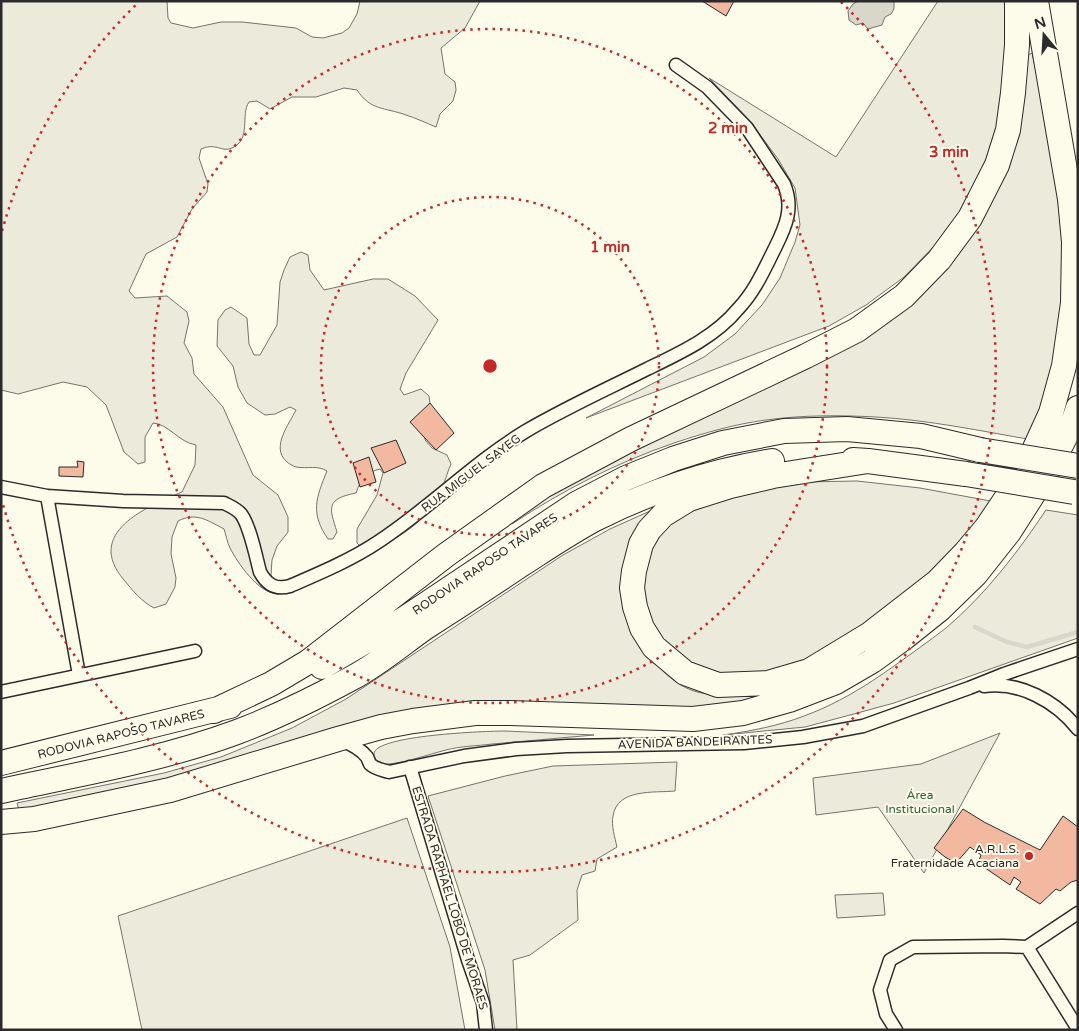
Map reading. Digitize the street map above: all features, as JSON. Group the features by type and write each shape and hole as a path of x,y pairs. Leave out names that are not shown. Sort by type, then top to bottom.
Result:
{"highway":[{"path":"214,711 271,684 308,662 446,555 543,486 631,439 857,330 904,296 939,260 970,218 997,165 1008,130 1013,93 1017,45 1017,1"},
{"path":"868,461 772,476 730,486 689,499 662,515 649,530 641,544 634,570 632,588 635,607 642,628 654,648 685,673 718,685 768,683 809,671 870,634 937,582 987,527 1024,472 1051,413 1064,366 1073,303 1074,242 1070,199 1036,1"},
{"path":"1,822 34,819 170,790 338,739 413,720 475,714 510,713 693,719 742,713 788,700 836,682 872,661 906,637 940,609 975,575 1009,532 1046,474 1074,420 1078,408"},
{"name":"RODOVIA RAPOSO TAVARES","path":"7,761 214,711 258,697 310,674 406,617 576,504 626,478 673,459 723,444 784,431 846,430 921,436 980,450 1078,466"},
{"name":"RODOVIA RAPOSO TAVARES","path":"1,791 186,749 237,732 297,707 355,676 554,544 594,520 644,496 692,479 740,466 812,459 868,461 966,474 1076,492"}],"street":[{"name":"RUA MIGUEL SAYEG","path":"1,486 47,496 123,501 224,503 233,507 245,522 260,572 264,579 276,587 290,586 349,559 377,543 403,525 496,451 526,431 688,349 716,330 737,311 756,287 787,224 790,207 787,191 747,128 708,86 676,65"},
{"path":"47,496 79,675"},
{"path":"1,692 194,651"},
{"name":"AVENIDA BANDEIRANTES","path":"338,739 351,744 367,757 370,765 389,772 464,756 516,749 744,742 803,737 863,726 1004,674 1076,651"},
{"path":"969,688 998,684 1019,687 1050,703 1076,724"},
{"path":"367,757 370,739 381,727"},
{"name":"ESTRADA RAPHAEL LOBO DE MORAES","path":"410,767 468,960 483,1003 486,1030"},
{"path":"896,1030 886,1014 880,990 890,960 913,947 1027,947 1078,914"},
{"path":"1027,947 1078,1029"}],"green space":[{"path":"1,1 167,1 168,18 171,23 193,28 221,22 242,22 296,28 312,37 323,38 342,33 349,28 357,14 360,1 480,1 465,28 441,48 445,74 455,82 456,90 453,101 440,114 436,127 410,116 373,105 367,102 357,90 344,88 316,97 292,97 270,109 257,101 249,102 245,113 244,133 238,144 228,149 206,147 201,149 199,158 208,184 207,192 192,209 177,237 146,254 129,291 135,298 167,296 187,312 189,321 184,343 192,358 194,374 223,407 253,475 278,495 288,517 288,532 277,546 272,560 271,575 276,593 269,592 256,583 243,569 230,548 224,529 201,518 190,517 178,521 172,537 171,554 176,578 175,587 166,604 154,608 145,602 124,580 114,563 111,549 115,535 137,514 182,492 195,465 196,445 184,440 164,426 153,423 145,437 145,462 138,464 124,452 106,405 87,387 63,382 18,394 1,390"},
{"path":"938,1 1007,1 1008,59 1002,107 989,157 974,188 945,235 904,277 866,305 829,326 586,418 704,357 735,334 762,305 780,278 795,242 800,225 795,188 778,159 749,120 709,78 836,157"},
{"path":"1032,53 1063,198 1063,326 1033,440 896,418 807,416 754,422 731,426 697,436 631,459 570,489 512,524 510,520 540,498 643,441 946,265 1028,55"},
{"path":"301,252 308,255 310,270 324,290 373,279 388,279 415,296 438,320 406,373 400,389 404,395 421,389 429,396 431,412 425,430 425,440 432,448 447,455 451,464 439,496 431,509 414,525 394,539 373,547 363,549 357,543 357,529 377,495 383,473 380,469 371,472 364,478 356,493 339,498 332,505 332,516 337,532 333,539 328,539 322,530 317,513 320,489 327,471 320,468 296,467 286,461 280,449 283,436 296,410 290,407 275,414 265,415 247,403 238,387 233,366 217,346 218,320 225,310 231,307 247,318 249,344 254,355 260,355 277,325 280,282 284,270 290,257"},
{"path":"857,481 920,488 996,502 965,544 880,619 794,667 729,678 689,667 658,642 641,597 648,548 660,530 681,513 750,491 803,482"},
{"path":"659,507 641,527 644,651 661,669 681,685 699,692 719,695 760,692 960,583 838,673 719,710 485,707 172,783 19,810 17,803 164,773 221,757 292,728 346,699 563,555 610,529"},
{"path":"1046,510 1078,515 1078,638 894,703 805,727 723,735 764,728 804,716 840,700 883,673 946,628 974,602 1024,542"},
{"path":"505,731 594,735 457,748 393,764 380,763 374,755 379,748 392,742 411,738 456,733"},
{"name":"Área Institucional","path":"1000,733 924,873 878,807 816,815 813,778 921,764"},
{"path":"677,762 675,791 648,792 629,796 616,807 612,823 617,847 597,859 595,871 582,875 577,890 578,920 530,955 513,960 517,1030 495,1030 485,970 428,796 553,766"},
{"path":"407,818 450,947 465,1030 142,1030 118,916"},
{"path":"883,893 885,915 837,918 835,895"}],"shaded area":[{"path":"858,1 894,1 894,9 891,14 885,17 882,25 868,29 863,23 856,25 849,20 848,11"}],"building":[{"path":"702,1 734,1 726,16"},
{"path":"430,403 454,433 436,450 410,422"},
{"path":"396,440 406,463 384,473 371,448"},
{"path":"369,457 376,482 360,487 353,463"},
{"path":"77,461 84,462 83,477 59,476 59,467 78,467"},
{"name":"A.R.L.S. Fraternidade Acaciana","path":"963,809 984,822 1040,850 1063,816 1078,827 1078,880 1071,882 1060,891 1056,889 1040,904 1016,889 1021,882 1014,877 1010,885 978,863 981,855 970,847 956,863 945,857 934,848"}],"waterway":[{"path":"975,627 1007,642 1027,647 1078,632"}],"place":[{"name":"A.R.L.S. Fraternidade Acaciana","path":"1029,856"}]}
